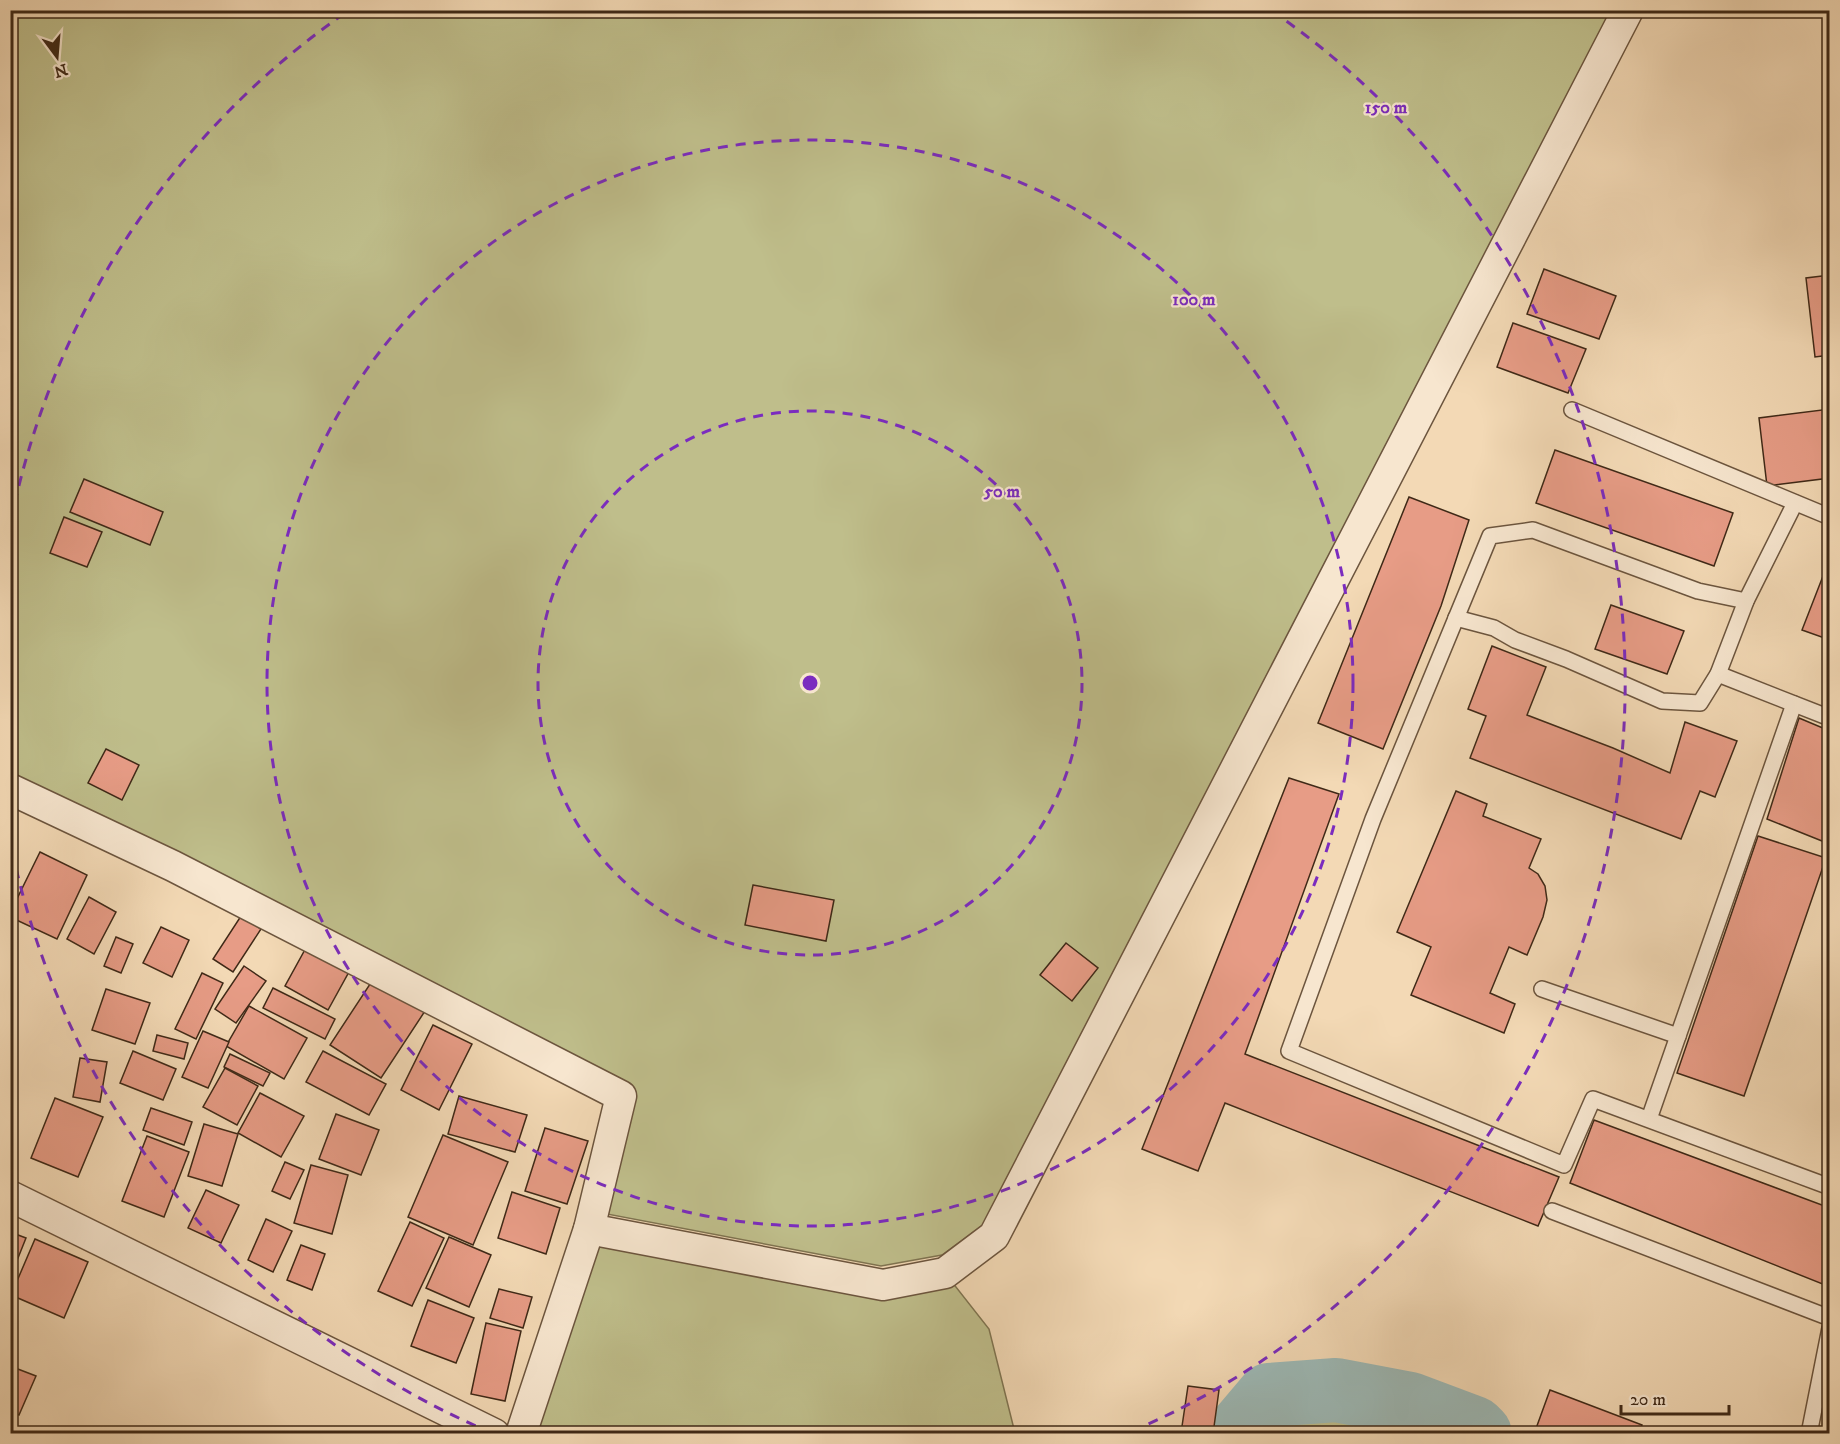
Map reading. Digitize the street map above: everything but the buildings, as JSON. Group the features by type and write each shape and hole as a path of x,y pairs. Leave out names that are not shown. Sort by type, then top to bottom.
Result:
{"street":[{"path":"589,1229 883,1285 945,1273 994,1236 1628,10"},
{"path":"10,789 173,866 621,1096 589,1229 520,1434"},
{"path":"10,1196 494,1434"}],"lane":[{"path":"1572,410 1830,517"},
{"path":"1456,618 1494,628 1515,640 1566,659 1662,701 1700,703 1718,674 1746,600 1795,503"},
{"path":"1746,600 1698,591 1533,530 1490,536 1373,819 1289,1051 1564,1165 1593,1099 1830,1187"},
{"path":"1718,674 1830,718"},
{"path":"1649,1119 1794,704"},
{"path":"1542,989 1678,1036"},
{"path":"1552,1211 1830,1318"},
{"path":"1809,1434 1830,1328"}],"shaded area":[{"path":"10,11 1616,11 991,1219 942,1255 881,1266 591,1211 623,1080 11,782"},
{"path":"589,1229 883,1285 945,1273 989,1329 1015,1433 521,1434"},
{"path":"1336,1390 1410,1404 1474,1428 1480,1433 1236,1433 1269,1395"}],"waterway":[{"path":"1236,1434 1269,1395 1336,1390 1410,1404 1474,1428 1480,1434"}]}
